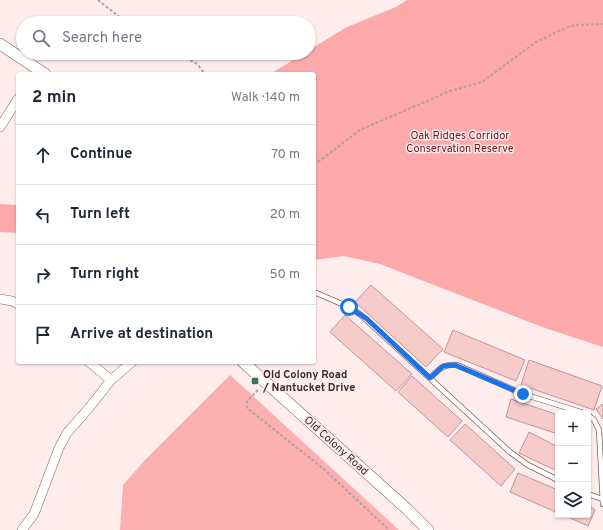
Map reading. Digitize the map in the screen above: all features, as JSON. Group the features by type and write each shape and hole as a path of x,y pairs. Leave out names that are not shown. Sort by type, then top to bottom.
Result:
{"street":[{"path":"0,44 16,55"},
{"path":"22,60 39,72"},
{"path":"0,127 16,102"},
{"path":"0,299 16,303"},
{"path":"91,364 111,380"},
{"path":"22,530 34,514 66,433 89,408 111,380 130,364"},
{"name":"Old Colony Road","path":"245,364 407,509 428,530"}],"lane":[{"path":"316,293 349,307 361,315 516,457 528,465 555,478"},
{"path":"430,378 443,366 448,364 457,365 523,394 574,410"},
{"path":"591,418 595,421 599,432 602,502"},
{"path":"591,496 602,502"}],"path":[{"path":"98,0 118,16"},
{"path":"316,164 360,130 450,91 482,82 536,42 575,25 603,24"},
{"path":"190,60 197,64 203,72"},
{"path":"265,382 247,400 246,408 325,470 389,530"}],"shaded area":[{"path":"230,375 399,530 120,530 123,485 144,461"}],"green space":[{"name":"Oak Ridges Corridor Conservation Reserve","path":"407,0 603,0 603,347 545,328 380,264 344,256 316,260 316,72 273,72 293,60 316,60 316,46 347,27 396,7"},
{"path":"0,204 16,205 16,233 0,232"}],"building":[{"path":"371,285 443,349 426,367 355,302"},
{"path":"345,315 412,374 396,391 330,332"},
{"path":"453,330 525,360 516,381 444,352"},
{"path":"529,360 602,386 594,410 521,385"},
{"path":"412,376 462,421 448,437 398,392"},
{"path":"511,399 555,414 555,433 506,417"},
{"path":"603,404 603,419 596,409"},
{"path":"465,424 515,469 501,486 450,440"},
{"path":"529,432 555,445 555,470 519,453"},
{"path":"518,473 555,489 555,512 510,492"},
{"path":"591,507 595,510 588,526 571,518 591,518"}],"place":[{"name":"Old Colony Road / Nantucket Drive","path":"255,381"}],"route":[{"path":"349,307 367,319 430,378 443,366 448,364 455,365 523,394"}]}
